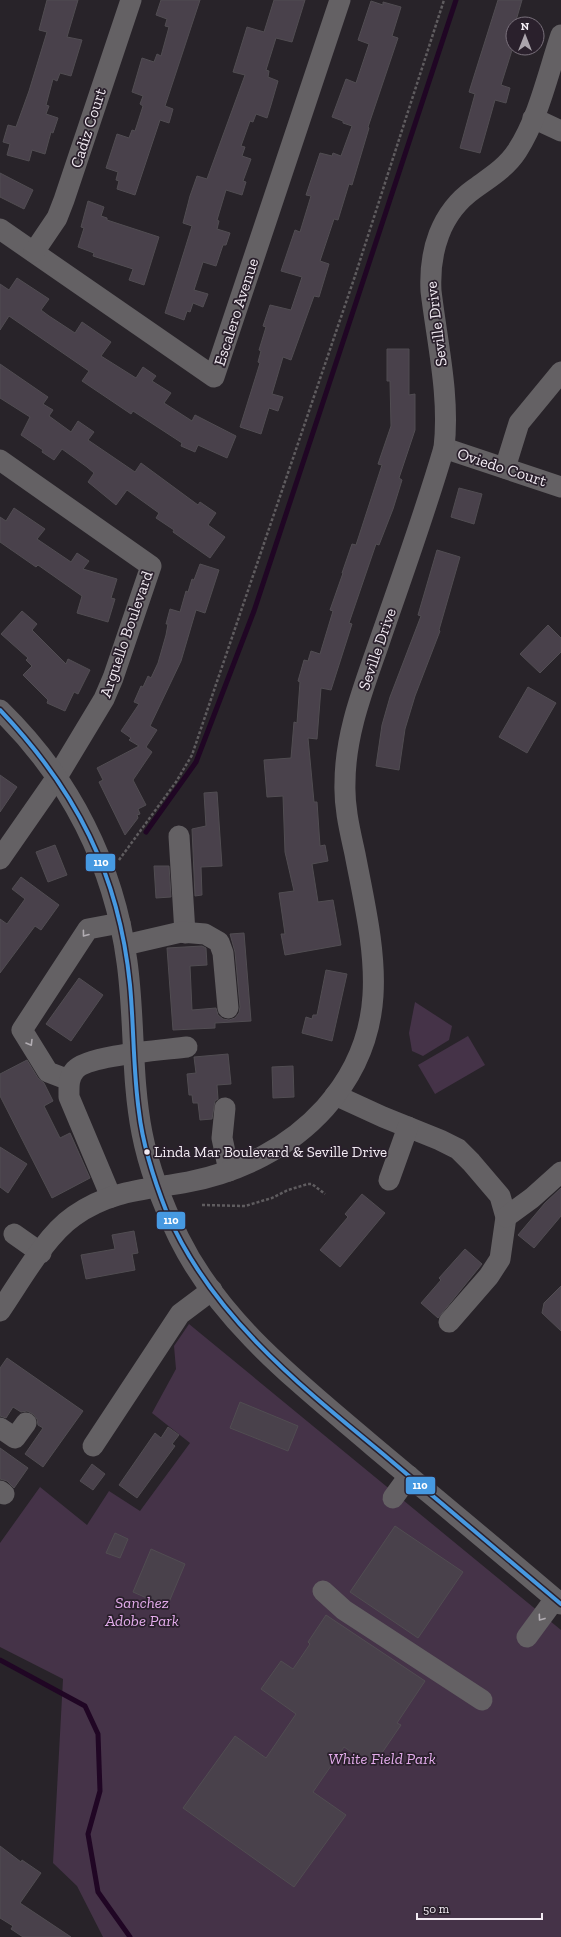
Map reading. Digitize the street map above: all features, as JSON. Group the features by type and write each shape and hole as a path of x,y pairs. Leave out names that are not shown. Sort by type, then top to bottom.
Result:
{"street":[{"name":"Cadiz Court","path":"34,252 57,218 64,200 131,0"},
{"name":"Escalero Avenue","path":"0,229 214,377 340,0"},
{"name":"Seville Drive","path":"0,1311 50,1239 71,1218 96,1202 126,1191 190,1182 229,1171 264,1156 306,1128 326,1107 334,1096 355,1063 366,1039 372,1016 375,991 372,942 347,812 344,785 346,755 359,702 444,448 446,407 430,291 432,256 444,221 456,205 472,190 504,167 516,153 533,118 561,35"},
{"path":"533,118 561,131"},
{"path":"505,468 519,423 561,372"},
{"name":"Oviedo Court","path":"444,448 561,487"},
{"name":"Arguello Boulevard","path":"0,460 151,566 114,678 104,699 57,776"},
{"path":"0,710 36,749 57,776 93,840 108,877 120,922 131,996 138,1103 142,1132 158,1187 180,1240 212,1290 230,1314 276,1362 558,1601 527,1637"},
{"path":"0,859 57,776"},
{"path":"178,836 185,932"},
{"path":"69,1080 48,1072 22,1030 88,929 120,922"},
{"path":"124,945 172,933 185,932 205,934 219,942 223,953 228,1008"},
{"path":"111,1197 68,1097 69,1080 76,1069 92,1062 134,1053 187,1047"},
{"path":"334,1096 440,1140 458,1149 500,1196 506,1217 500,1259 489,1276 449,1322"},
{"path":"225,1108 222,1138 229,1171"},
{"path":"389,1180 408,1127"},
{"path":"506,1217 532,1198 561,1172"},
{"path":"14,1234 41,1253"},
{"path":"93,1446 180,1314 212,1290"},
{"path":"0,1428 15,1438 26,1423"},
{"path":"393,1498 409,1476"},
{"path":"323,1591 344,1610 482,1700"}],"path":[{"path":"108,877 176,782 192,755 355,276 444,0"},
{"path":"202,1205 245,1206 272,1198 288,1190 308,1184 312,1184 325,1194"}],"green space":[{"path":"415,1002 452,1026 449,1040 423,1056 412,1051 409,1033"},
{"path":"468,1036 485,1065 435,1094 418,1065"},
{"name":"White Field Park","path":"189,1324 561,1630 561,1937 103,1937 77,1886 53,1863 63,1679 0,1647 0,1543 40,1487 87,1525 109,1491 140,1511 190,1443 152,1413 176,1369 174,1346"}],"building":[{"path":"47,0 78,0 67,37 82,40 71,76 60,73 57,81 53,79 46,105 49,106 46,114 58,118 53,133 51,132 45,154 32,150 29,161 7,155 10,144 3,142 8,125 16,127 29,91 47,32 39,30"},
{"path":"161,0 200,0 165,106 173,109 169,123 160,120 135,195 117,189 119,181 116,180 118,172 106,168 117,134 129,138 132,130 135,131 143,106 140,104 143,96 132,92 142,58 154,62 157,54 161,56 169,27 165,26 167,19 156,15"},
{"path":"274,0 305,0 292,42 276,38 266,70 269,71 268,77 278,81 267,118 256,114 253,122 250,121 241,146 245,147 242,156 251,159 243,181 246,182 242,195 226,190 217,220 219,221 217,229 230,233 226,245 223,245 216,266 203,262 194,290 208,294 203,307 193,303 190,312 187,311 184,320 165,313 192,226 183,223 190,196 197,176 207,179 245,75 233,72 247,27 264,32"},
{"path":"498,0 522,0 517,16 505,16 505,56 510,56 501,85 510,88 506,103 495,100 480,153 460,148 475,94 469,92"},
{"path":"371,1 383,5 383,2 401,7 392,36 398,38 368,127 369,128 352,185 349,184 338,220 334,219 320,261 329,264 319,297 314,296 291,360 283,357 272,394 283,397 278,411 269,408 261,434 240,427 260,363 258,362 261,351 259,350 266,327 263,326 270,305 291,310 302,277 281,271 295,230 300,232 311,196 306,195 320,153 332,156 333,153 341,156 352,126 332,117 346,79 356,83 369,44 358,40"},
{"path":"0,173 33,190 24,209 0,197"},
{"path":"88,201 104,207 101,216 107,218 107,220 159,237 144,285 129,280 133,269 93,256 94,253 78,247 84,228 81,227"},
{"path":"17,278 49,299 41,310 49,316 75,333 82,322 111,342 101,356 136,378 143,367 156,376 152,381 171,393 164,403 192,421 195,415 236,436 227,458 198,445 195,452 181,446 182,443 133,411 131,414 82,381 89,371 9,316 0,330 0,284 9,290"},
{"path":"387,349 409,349 409,395 415,394 415,430 399,478 402,480 393,509 379,545 376,544 349,623 352,624 331,690 321,688 317,739 308,738 314,802 317,802 320,846 325,845 328,861 312,864 318,902 333,900 341,945 285,955 281,934 285,934 279,893 294,891 285,852 283,796 267,797 264,760 291,758 294,722 297,723 300,682 298,681 304,660 308,661 311,651 320,654 333,611 330,610 342,573 352,544 356,545 382,465 378,464 391,426 390,381 387,381"},
{"path":"0,364 48,397 43,404 53,410 49,416 71,432 78,421 94,432 88,440 135,472 141,463 198,505 200,502 216,513 208,525 225,537 210,558 173,532 174,530 156,518 159,513 127,490 116,505 88,482 94,473 87,467 62,449 54,460 42,452 43,450 21,435 30,417 0,398"},
{"path":"459,488 482,494 474,524 451,517"},
{"path":"14,508 45,529 37,539 71,562 77,553 89,561 83,569 117,579 111,598 115,599 108,622 77,613 82,596 38,565 36,567 0,542 0,517 6,521"},
{"path":"437,550 460,557 439,630 440,631 415,696 405,729 399,770 376,766 382,725 390,697 421,616 418,615"},
{"path":"200,564 219,570 205,613 196,610 181,661 150,726 157,730 146,747 152,752 133,780 146,805 138,809 140,814 137,815 138,818 125,835 99,782 103,780 97,768 139,746 129,740 131,738 121,731 139,704 134,702 141,686 143,687 148,676 151,678 158,663 166,635 168,624 166,624 170,609 180,612 186,591 188,592 192,579 194,580"},
{"path":"22,611 37,624 32,630 66,664 68,659 90,670 78,694 74,692 65,711 47,703 48,700 23,675 32,666 26,660 28,658 1,634"},
{"path":"548,625 561,638 561,652 540,673 520,654"},
{"path":"528,687 556,703 527,753 499,737"},
{"path":"0,775 17,787 0,812"},
{"path":"217,792 222,866 201,867 202,895 195,896 192,829 206,826 204,793"},
{"path":"55,845 67,875 48,882 36,852"},
{"path":"154,866 169,866 171,897 156,898"},
{"path":"21,877 59,905 41,930 35,926 0,973 0,919 7,924 25,899 12,889"},
{"path":"244,933 251,1021 215,1023 215,1028 173,1030 167,948 202,946 206,948 207,965 190,966 192,1010 216,1008 218,1015 223,1019 229,1020 235,1018 239,1013 240,1007 235,952 230,934"},
{"path":"326,970 347,974 332,1041 302,1033 306,1017 312,1019 313,1015 317,1015"},
{"path":"79,978 103,995 71,1041 46,1024"},
{"path":"228,1054 231,1084 217,1085 218,1099 215,1101 212,1119 200,1120 198,1103 193,1103 192,1095 189,1095 187,1074 196,1073 194,1057"},
{"path":"27,1060 38,1078 44,1083 53,1101 44,1106 60,1138 70,1133 90,1178 52,1198 0,1096 0,1074"},
{"path":"293,1066 294,1097 273,1098 272,1067"},
{"path":"0,1147 27,1164 8,1193 0,1187"},
{"path":"561,1188 561,1216 534,1248 518,1235 545,1203"},
{"path":"362,1194 385,1213 340,1267 320,1250 348,1217 345,1214"},
{"path":"134,1231 138,1253 132,1254 135,1270 86,1279 81,1255 115,1249 112,1235"},
{"path":"465,1249 482,1264 438,1318 421,1303 441,1280 439,1278"},
{"path":"561,1286 561,1331 542,1313 544,1303"},
{"path":"7,1358 83,1411 43,1467 25,1454 43,1428 38,1425 37,1419 33,1414 27,1411 21,1412 13,1407 6,1418 0,1416 0,1368"},
{"path":"240,1402 298,1426 288,1451 230,1428"},
{"path":"168,1427 179,1435 172,1444 175,1446 137,1498 119,1485 155,1433 161,1438"},
{"path":"0,1448 28,1468 14,1488 7,1481 0,1479"},
{"path":"92,1464 105,1474 93,1490 80,1481"},
{"path":"395,1526 463,1572 418,1638 350,1592"},
{"path":"115,1533 128,1539 120,1558 106,1553"},
{"path":"151,1549 185,1564 167,1607 133,1592"},
{"path":"326,1615 425,1681 397,1723 401,1725 373,1766 344,1747 313,1792 346,1815 294,1887 183,1808 235,1736 266,1758 296,1714 261,1689 281,1661 293,1669 310,1644 308,1642"},
{"path":"0,1846 21,1862 22,1860 41,1873 20,1903 71,1937 23,1937 11,1929 13,1926 0,1918"}],"waterway":[{"path":"146,832 196,762 254,611 456,0"},
{"path":"0,1660 85,1706 98,1734 100,1791 88,1834 98,1892 130,1937"}],"transit line":[{"name":"110","path":"0,710 27,740 51,771 72,803 104,870 116,906 130,985 137,1096 143,1138 153,1176 162,1201 185,1250 208,1284 233,1316 260,1346 289,1374 320,1402 561,1604"}],"place":[{"name":"Linda Mar Boulevard & Seville Drive","path":"147,1152"}],"park label":[{"name":"Sanchez Adobe Park","path":"142,1611"}]}
